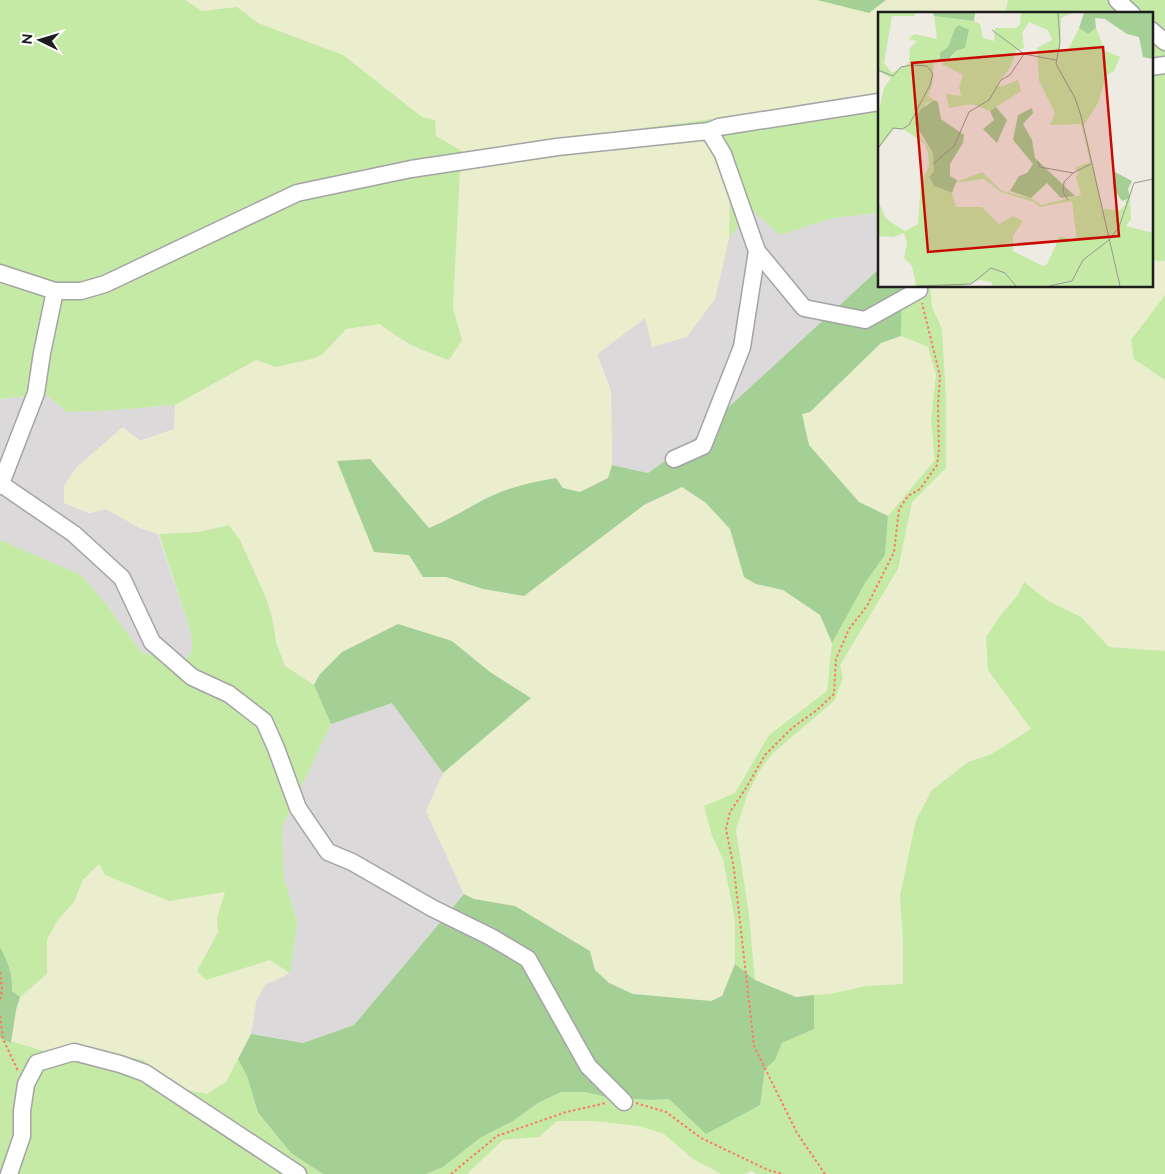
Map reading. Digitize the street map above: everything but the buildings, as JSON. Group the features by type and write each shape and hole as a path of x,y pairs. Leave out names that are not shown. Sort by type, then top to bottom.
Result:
{"street":[{"path":"1117,0 1130,12"},
{"path":"1152,31 1165,42"},
{"path":"1152,67 1165,65"},
{"path":"0,273 55,291 81,291 105,284 297,193 411,169 557,148 709,131 719,127 878,102"},
{"path":"709,131 723,154 738,191 757,251 804,308 865,320 918,290"},
{"path":"674,459 702,446 742,347 757,251"},
{"path":"55,291 42,352 36,393 1,485 74,534 122,578 152,642 192,677 229,694 264,721 298,808 328,852 352,862 432,908 491,937 528,959 588,1066 624,1102"},
{"path":"9,1174 22,1136 22,1111 26,1084 37,1064 74,1052 120,1064 145,1073 298,1174"}],"path":[{"path":"825,1174 797,1133 754,1046 734,869 726,829 730,812 764,755 792,728 834,694 836,659 849,629 868,606 894,552 899,509 908,496 920,490 937,464 939,450 938,405 940,376 918,290"},
{"path":"0,972 2,989 0,1002"},
{"path":"0,1016 3,1039 14,1066 26,1084"},
{"path":"451,1174 497,1136 566,1112 610,1102 639,1103 666,1112 701,1138 768,1170 783,1174"}],"shaded area":[{"path":"752,210 781,234 833,218 878,213 878,270 684,448 648,473 612,465 611,391 597,354 645,318 715,299 729,238"},
{"path":"45,394 67,412 175,405 175,429 139,441 123,427 76,468 64,486 89,513 106,509 140,528 158,534 190,629 193,649 185,661 174,663 140,651 106,604 81,575 0,540 0,399"},
{"path":"392,703 443,773 426,811 464,894 354,1025 303,1043 251,1034 256,1002 297,922 284,879 282,827 331,724"}],"green space":[{"path":"0,0 185,0 202,11 237,7 258,23 343,55 422,117 435,120 436,136 467,154 878,94 878,213 833,218 780,235 752,210 729,238 730,194 720,165 701,137 460,170 453,308 462,340 449,360 413,345 380,324 346,329 323,354 312,359 276,367 256,360 175,405 67,412 45,394 0,399"},
{"path":"185,0 817,0 869,12 886,0 1008,0 1005,12 878,12 878,94 467,154 436,136 435,120 422,117 343,55 258,23 237,7 202,11"},
{"path":"817,0 886,0 869,13"},
{"path":"1008,0 1165,0 1165,261 1152,260 1152,12 1005,12"},
{"path":"701,137 720,165 730,194 729,238 715,299 687,337 652,347 645,318 597,354 611,391 612,465 608,478 580,492 563,488 486,498 446,521 429,528 370,459 338,461 424,577 446,577 483,589 682,487 706,503 730,529 744,577 756,584 783,590 820,615 832,643 827,691 769,735 712,836 723,859 735,920 735,964 722,996 711,1001 633,994 609,984 595,970 590,951 515,906 474,899 464,894 426,811 443,773 531,698 490,672 452,641 320,674 314,685 285,666 276,642 272,617 266,598 240,540 229,525 199,532 159,534 140,528 106,509 89,513 64,503 64,486 76,468 123,427 140,441 174,429 175,405 256,360 276,367 323,354 346,329 380,323 399,339 418,349 462,340 453,308 460,170"},
{"path":"1152,260 1165,261 1165,295 1157,306 1134,359 1165,380 1165,651 1109,647 1081,617 1048,601 1024,582 1018,595 1003,612 988,670 1032,729 989,755 968,762 933,790 916,820 900,896 903,940 903,985 866,986 830,994 796,997 755,980 749,915 736,830 747,795 760,770 773,753 834,701 843,678 840,665 898,570 912,502 945,468 942,329 932,307 930,288 1152,288"},
{"path":"878,270 878,288 902,288 901,336 881,343 810,412 802,414 809,445 859,502 888,516 885,555 865,583 832,643 820,615 783,590 756,584 744,577 730,529 706,503 682,487 644,505 524,596 483,589 446,577 423,577 409,555 374,552 337,461 370,459 429,528 493,495 529,484 556,478 563,488 580,492 608,478 612,465 648,473 684,448"},
{"path":"902,288 930,288 932,307 942,329 946,398 946,468 912,502 898,569 840,665 843,678 834,701 773,753 760,770 747,795 736,830 749,915 755,980 735,964 735,920 723,859 712,836 704,806 735,793 769,735 827,691 832,643 865,583 885,555 888,516 935,460 931,421 936,375 928,347 901,336"},
{"path":"1165,295 1165,380 1134,359 1131,340"},
{"path":"901,336 929,347 936,375 931,421 935,460 888,516 859,502 809,445 802,414 810,412 881,343"},
{"path":"229,525 240,540 266,598 272,617 276,642 285,666 314,685 331,724 282,827 284,879 297,922 290,973 270,960 206,980 197,971 218,932 217,918 225,892 169,901 105,875 99,864 83,880 74,902 57,921 47,940 47,974 20,997 12,991 12,979 0,947 0,540 81,575 106,604 140,651 174,663 185,661 193,649 190,629 159,534 199,532"},
{"path":"1024,582 1048,601 1081,617 1109,647 1165,651 1165,1174 757,1174 751,1171 745,1174 721,1174 693,1159 664,1134 639,1126 593,1121 557,1121 539,1137 503,1140 467,1174 426,1174 443,1167 480,1138 513,1121 538,1103 561,1092 585,1092 606,1097 651,1100 669,1099 760,1105 765,1069 775,1060 782,1043 814,1029 814,995 830,994 866,986 903,984 900,896 916,820 932,790 968,762 990,755 1031,729 988,670 986,637 1003,612 1018,595"},
{"path":"398,624 452,641 490,672 531,698 443,773 392,703 331,724 314,685 320,674 342,652"},
{"path":"99,864 169,901 225,892 217,918 218,932 197,970 206,980 270,960 290,973 265,985 256,1002 251,1034 226,1082 208,1094 174,1087 93,1051 73,1045 44,1051 11,1043 20,997 47,974 47,941 57,921 74,902 83,880"},
{"path":"464,894 474,899 515,906 590,951 595,970 609,983 633,994 711,1001 722,996 735,964 755,980 796,997 814,995 814,1029 782,1043 775,1060 765,1069 760,1105 706,1134 669,1099 651,1100 606,1097 585,1092 561,1092 538,1103 513,1121 480,1138 443,1167 426,1174 323,1174 291,1153 258,1113 247,1076 238,1059 251,1034 303,1043 354,1025"},
{"path":"0,947 12,979 12,991 20,997 11,1043 0,1038"},
{"path":"0,1038 44,1051 73,1045 93,1051 143,1060 174,1087 207,1094 226,1082 238,1059 247,1076 258,1114 291,1153 323,1174 0,1174"},
{"path":"557,1121 593,1121 639,1126 664,1134 693,1159 721,1174 467,1174 503,1140 539,1137"}]}
